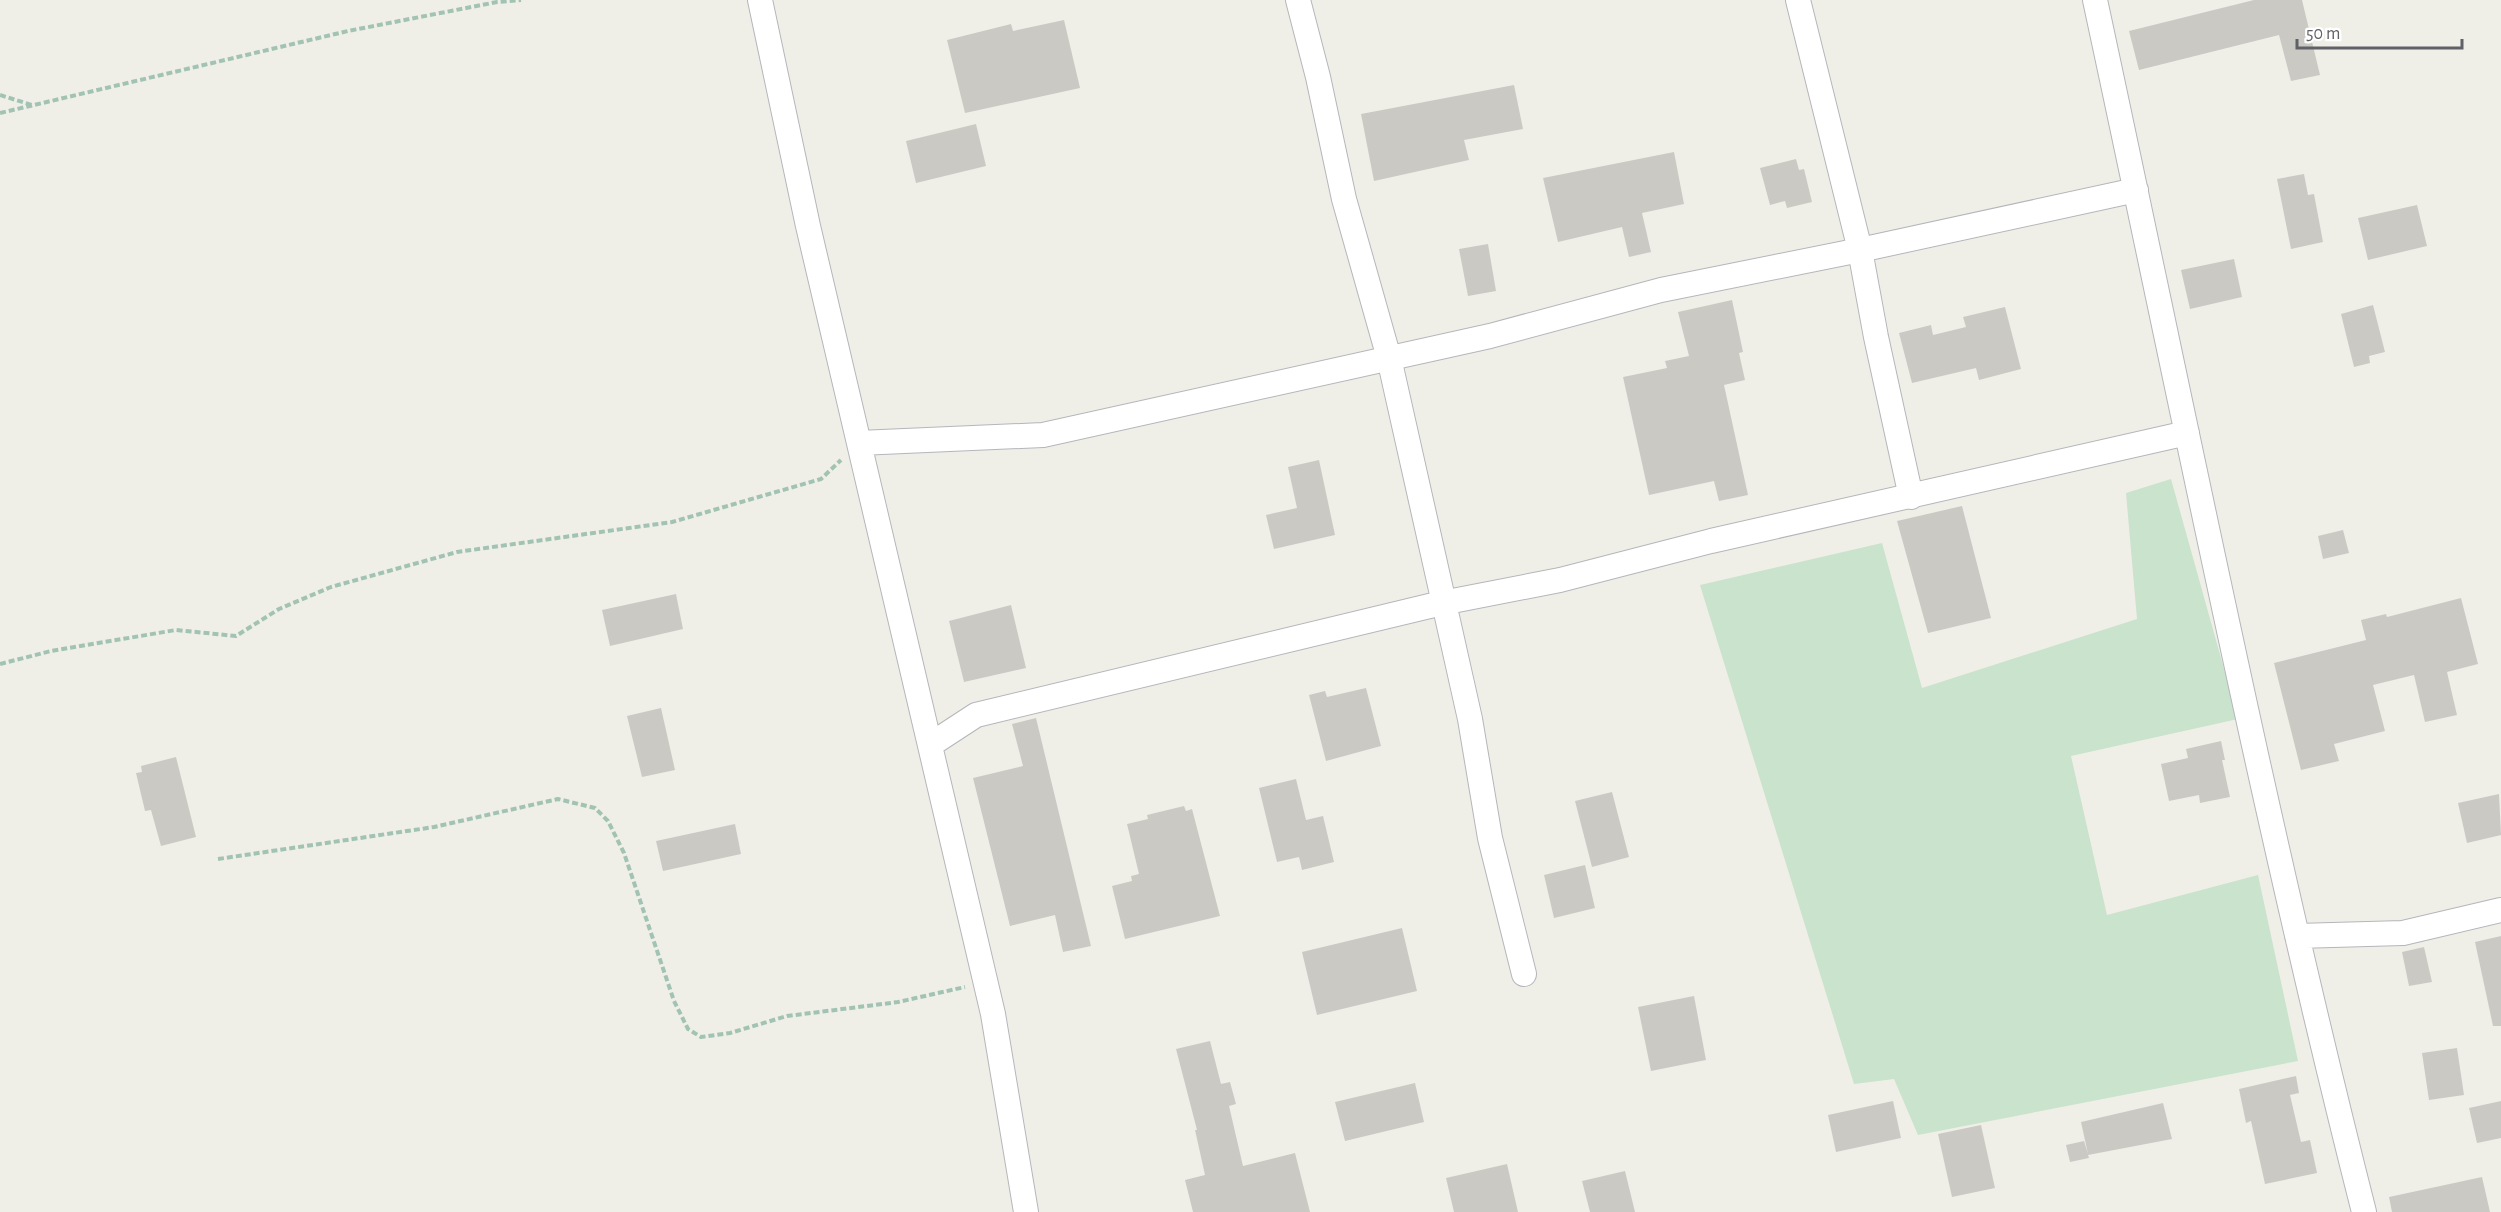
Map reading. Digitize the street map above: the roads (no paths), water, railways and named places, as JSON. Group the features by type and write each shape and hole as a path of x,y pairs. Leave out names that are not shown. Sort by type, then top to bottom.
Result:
{"street":[{"path":"760,0 808,226 986,983 1026,1212"},
{"path":"1298,0 1318,77 1344,199 1389,358 1442,603 1470,719 1490,838 1524,974"},
{"path":"1798,0 1860,250 1876,337 1911,497"},
{"path":"2095,0 2319,1038 2364,1212"},
{"path":"859,443 1043,435 1490,336 1662,290 2136,190"},
{"path":"930,745 976,715 1442,603 1560,580 1711,541 2187,434"},
{"path":"2297,936 2403,933 2501,910"}]}
